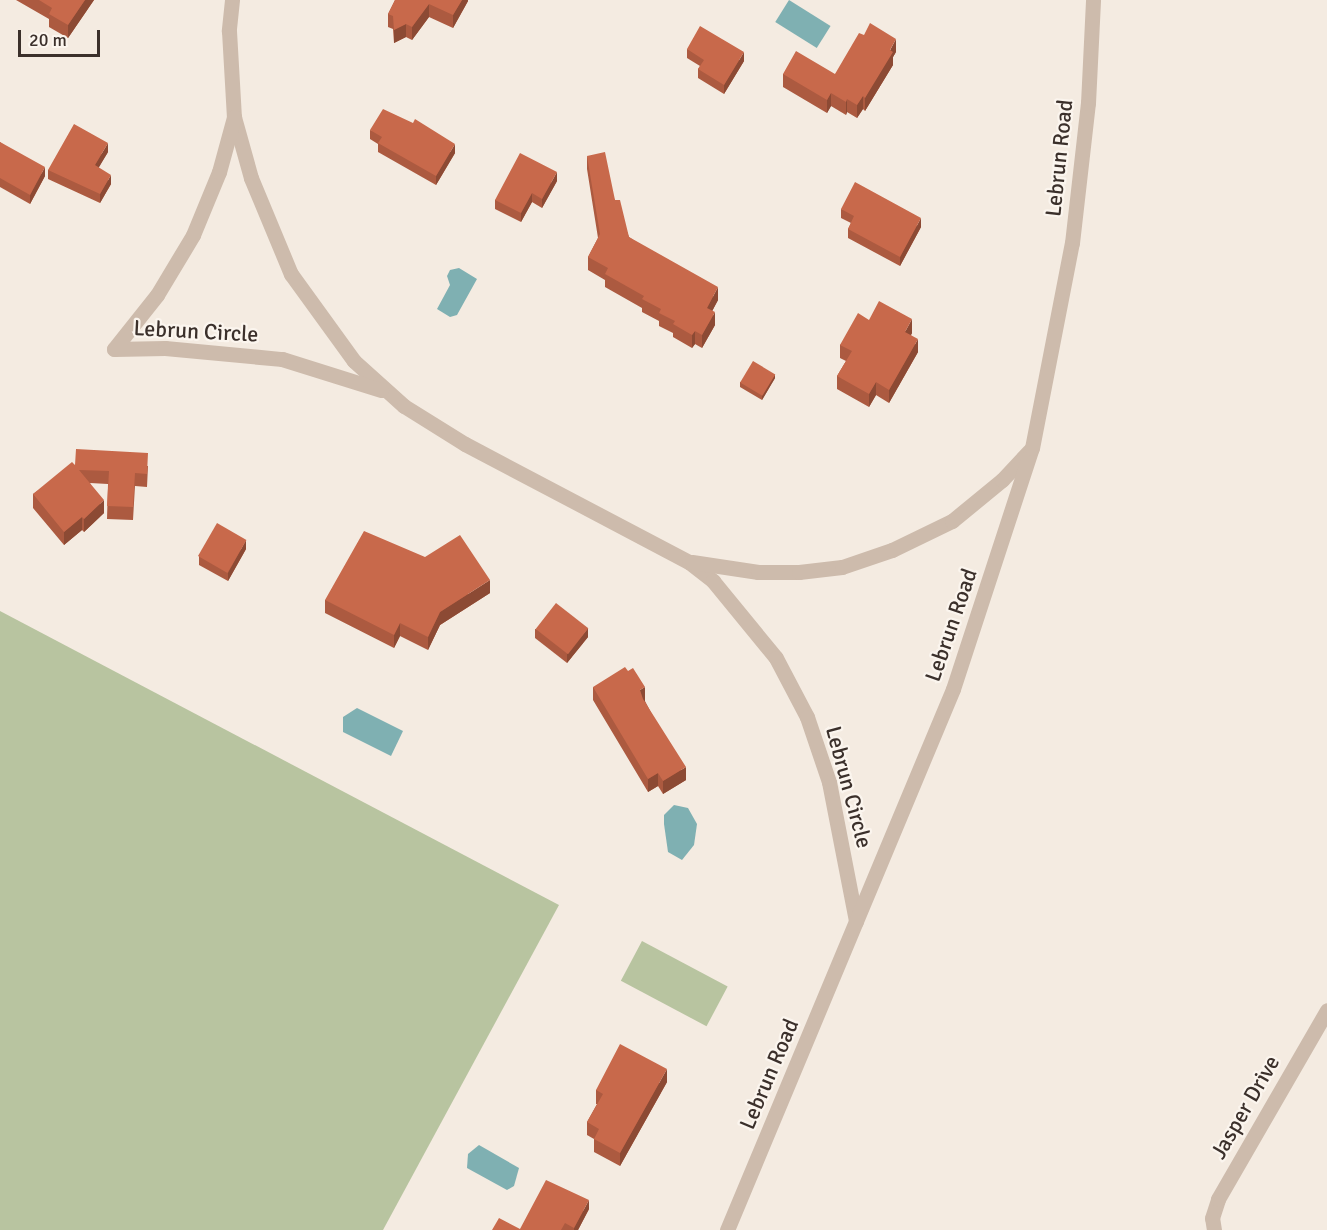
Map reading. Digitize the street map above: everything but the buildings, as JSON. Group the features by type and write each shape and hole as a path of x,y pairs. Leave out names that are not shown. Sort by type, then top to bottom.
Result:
{"street":[{"name":"Lebrun Circle","path":"232,0 229,31 234,117 251,178 291,274 354,361 391,395 465,444 689,562 713,581 776,658 807,717 829,782 856,921"},
{"name":"Lebrun Road","path":"727,1230 953,689 1032,448 1072,243 1088,103 1093,0"},
{"name":"Lebrun Circle","path":"234,117 219,172 189,242 158,295 114,349 165,348 282,359 331,372 391,395"},
{"name":"Lebrun Circle","path":"689,562 758,572 798,572 842,567 892,550 952,520 1002,480 1032,448"},
{"name":"Jasper Drive","path":"1214,1230 1212,1218 1218,1199 1327,1010"}],"green space":[{"path":"0,611 559,905 383,1230 0,1230"},
{"path":"642,941 728,987 707,1026 621,981"}],"water":[{"path":"789,0 831,26 817,48 775,22"},
{"path":"459,268 477,279 457,315 450,317 437,309 450,285 447,276 450,270"},
{"path":"357,708 403,731 391,756 343,732 343,717"},
{"path":"674,805 688,808 697,824 694,845 682,860 668,852 664,815"},
{"path":"479,1145 519,1168 514,1186 507,1190 467,1168 468,1154"}]}
